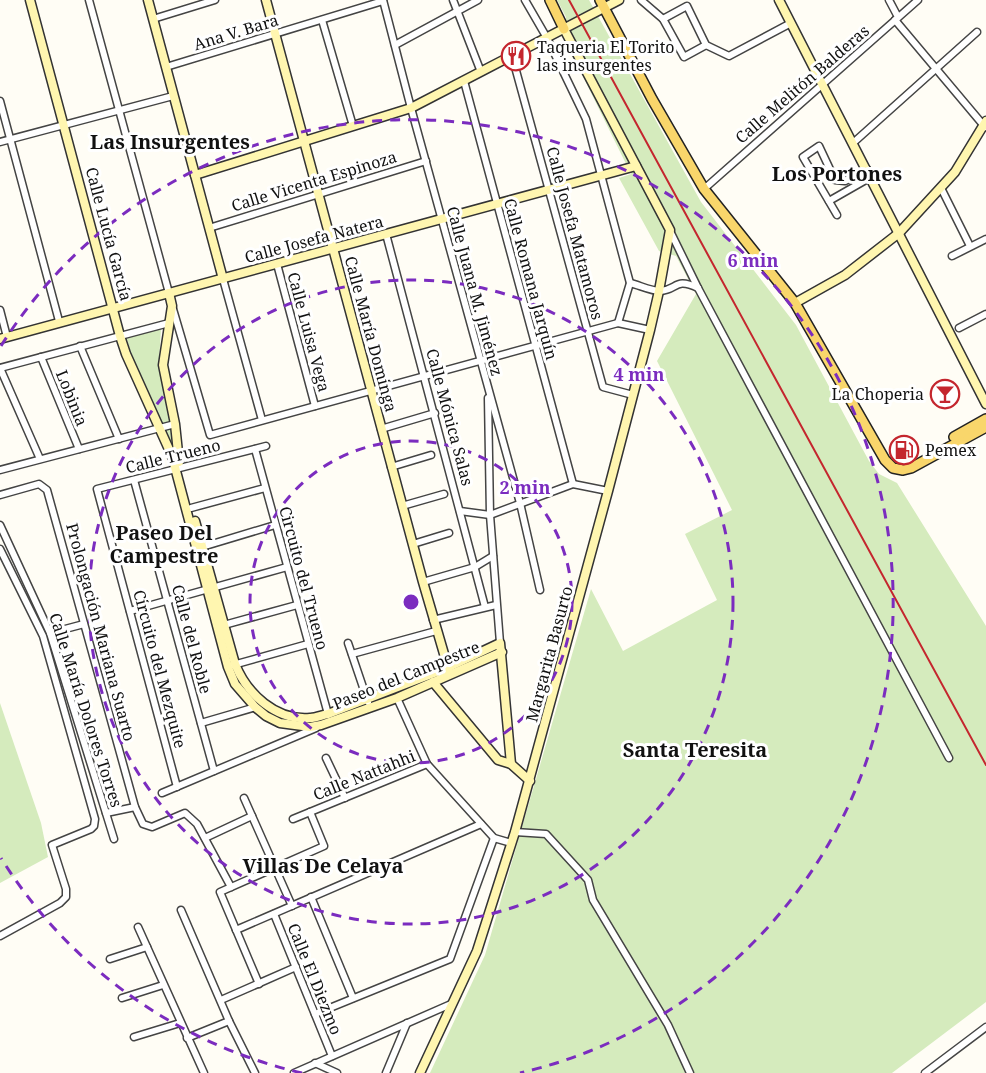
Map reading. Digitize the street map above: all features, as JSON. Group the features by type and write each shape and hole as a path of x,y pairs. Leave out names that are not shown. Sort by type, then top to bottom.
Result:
{"main road":[{"path":"550,0 564,29"},
{"path":"602,4 704,189 795,303 885,460 893,468 903,470 911,468 986,425"},
{"path":"893,468 986,419"}],"street":[{"name":"Calle Lucía García","path":"30,0 120,336 178,469"},
{"path":"89,0 172,306 210,435 425,378 618,323 650,330"},
{"path":"148,0 262,420"},
{"path":"153,19 215,0"},
{"name":"Calle María Dominga","path":"266,0 391,467 449,671"},
{"name":"Ana V. Bara","path":"166,68 383,0"},
{"name":"Calle Juana M. Jiménez","path":"383,0 520,503 540,590"},
{"path":"453,0 481,72"},
{"path":"395,45 478,0"},
{"path":"525,0 547,38 586,119 630,283 618,323"},
{"path":"195,175 411,108 564,29 602,4 619,0"},
{"path":"641,0 663,19 684,57 706,45"},
{"path":"779,0 986,404"},
{"path":"795,303 844,275 899,233 956,172 985,125 937,70 897,18 889,0"},
{"name":"Calle Melitón Balderas","path":"704,189 918,0"},
{"path":"663,19 687,6 706,45 729,56 791,24"},
{"path":"322,20 353,126"},
{"path":"564,29 698,288 949,758"},
{"path":"853,143 977,32"},
{"name":"Calle Josefa Matamoros","path":"512,56 603,387 633,395"},
{"name":"Calle Romana Jarquín","path":"464,81 573,484"},
{"path":"0,142 173,96"},
{"path":"0,101 59,321"},
{"path":"837,215 803,157 819,146 835,180 844,181 869,173"},
{"name":"Calle Vicenta Espinoza","path":"209,228 426,161"},
{"name":"Calle Josefa Natera","path":"4,338 59,321 223,279 636,166"},
{"path":"829,201 869,173"},
{"path":"942,188 970,246"},
{"name":"Margarita Basurto","path":"420,1073 477,951 530,781 650,330 670,230"},
{"name":"Calle Mónica Salas","path":"386,234 485,607"},
{"path":"952,256 986,239"},
{"name":"Calle Luisa Vega","path":"277,264 315,406"},
{"path":"630,283 659,291 677,283 687,283 698,288"},
{"path":"172,306 164,365 176,424 178,469 232,665"},
{"path":"0,310 4,338"},
{"path":"958,328 986,314"},
{"path":"40,459 0,368 169,323"},
{"path":"80,346 119,439"},
{"name":"Lobinia","path":"41,357 79,449"},
{"path":"487,387 490,515 511,764"},
{"path":"381,429 435,413"},
{"path":"0,470 176,424"},
{"name":"Calle Trueno","path":"97,489 266,446"},
{"name":"Circuito del Trueno","path":"255,449 328,714"},
{"path":"391,467 431,455"},
{"path":"178,469 202,547 210,589 224,625 232,665"},
{"name":"Calle del Roble","path":"134,480 214,771"},
{"name":"Prolongación Mariana Suarto","path":"0,495 39,484 47,490 135,807 142,824 152,827 185,813 197,824 205,838"},
{"path":"460,511 490,515 573,484 608,491"},
{"path":"191,508 265,488"},
{"name":"Circuito del Mezquite","path":"97,489 177,787"},
{"path":"402,506 444,494"},
{"name":"Calle María Dolores Torres","path":"0,525 50,633 114,839"},
{"path":"202,547 275,525"},
{"path":"412,544 449,533"},
{"path":"0,549 43,636 95,819 91,829 52,844 66,889 66,897 60,903 0,936"},
{"path":"423,582 475,567 493,556"},
{"path":"130,611 287,567"},
{"path":"224,625 297,605"},
{"path":"433,620 496,605"},
{"path":"50,633 84,624"},
{"path":"352,654 436,631"},
{"path":"348,643 369,704"},
{"path":"232,665 308,644"},
{"name":"Paseo del Campestre","path":"232,665 235,684 266,716 280,723 310,727 449,671 501,647"},
{"name":"Paseo del Campestre","path":"232,665 241,680 265,704 297,718 310,718 397,698 433,682 449,671"},
{"path":"433,682 498,760 511,764 530,781"},
{"path":"397,698 427,764 494,838 511,843"},
{"path":"201,723 265,704"},
{"path":"162,793 309,732 321,724"},
{"path":"326,758 345,798"},
{"name":"Calle Nattahhi","path":"293,819 427,764"},
{"path":"244,798 292,906"},
{"path":"106,813 135,807"},
{"path":"260,984 220,892 324,846 310,812"},
{"path":"231,887 205,838 252,816"},
{"path":"236,930 481,824"},
{"path":"514,832 546,834 588,880 593,900 668,1025 690,1073"},
{"path":"315,1014 450,959 494,838"},
{"path":"311,897 353,998"},
{"path":"181,910 229,1021 255,1073"},
{"name":"Calle El Diezmo","path":"274,914 332,1056"},
{"path":"138,927 201,1072"},
{"path":"110,959 147,947"},
{"path":"221,1000 296,968"},
{"path":"122,998 163,985"},
{"path":"294,1073 451,1004"},
{"path":"187,1038 229,1021"},
{"path":"134,1037 180,1023"},
{"path":"386,1073 407,1023"},
{"path":"925,1073 986,1027"},
{"path":"315,1064 337,1073"}],"green space":[{"path":"557,0 589,0 701,202 796,325 869,461 879,474 897,483 986,626 986,1002 892,1073 430,1073 485,955 591,589 623,651 717,600 685,534 732,510 657,361 696,294 676,256 659,251 619,178 631,174 564,38 566,17"},
{"path":"161,329 159,362 172,417 173,451 135,364 126,337"},
{"path":"0,703 41,823 48,857 0,883"}],"railway":[{"path":"569,0 986,765"}],"place":[{"name":"Taqueria El Torito las insurgentes","path":"516,56"},
{"name":"La Choperia","path":"945,394"},
{"name":"Pemex","path":"904,450"}],"district":[{"name":"Las Insurgentes","path":"170,141"},
{"name":"Los Portones","path":"837,173"},
{"name":"Paseo Del Campestre","path":"164,544"},
{"name":"Santa Teresita","path":"695,749"},
{"name":"Villas De Celaya","path":"323,865"}]}
